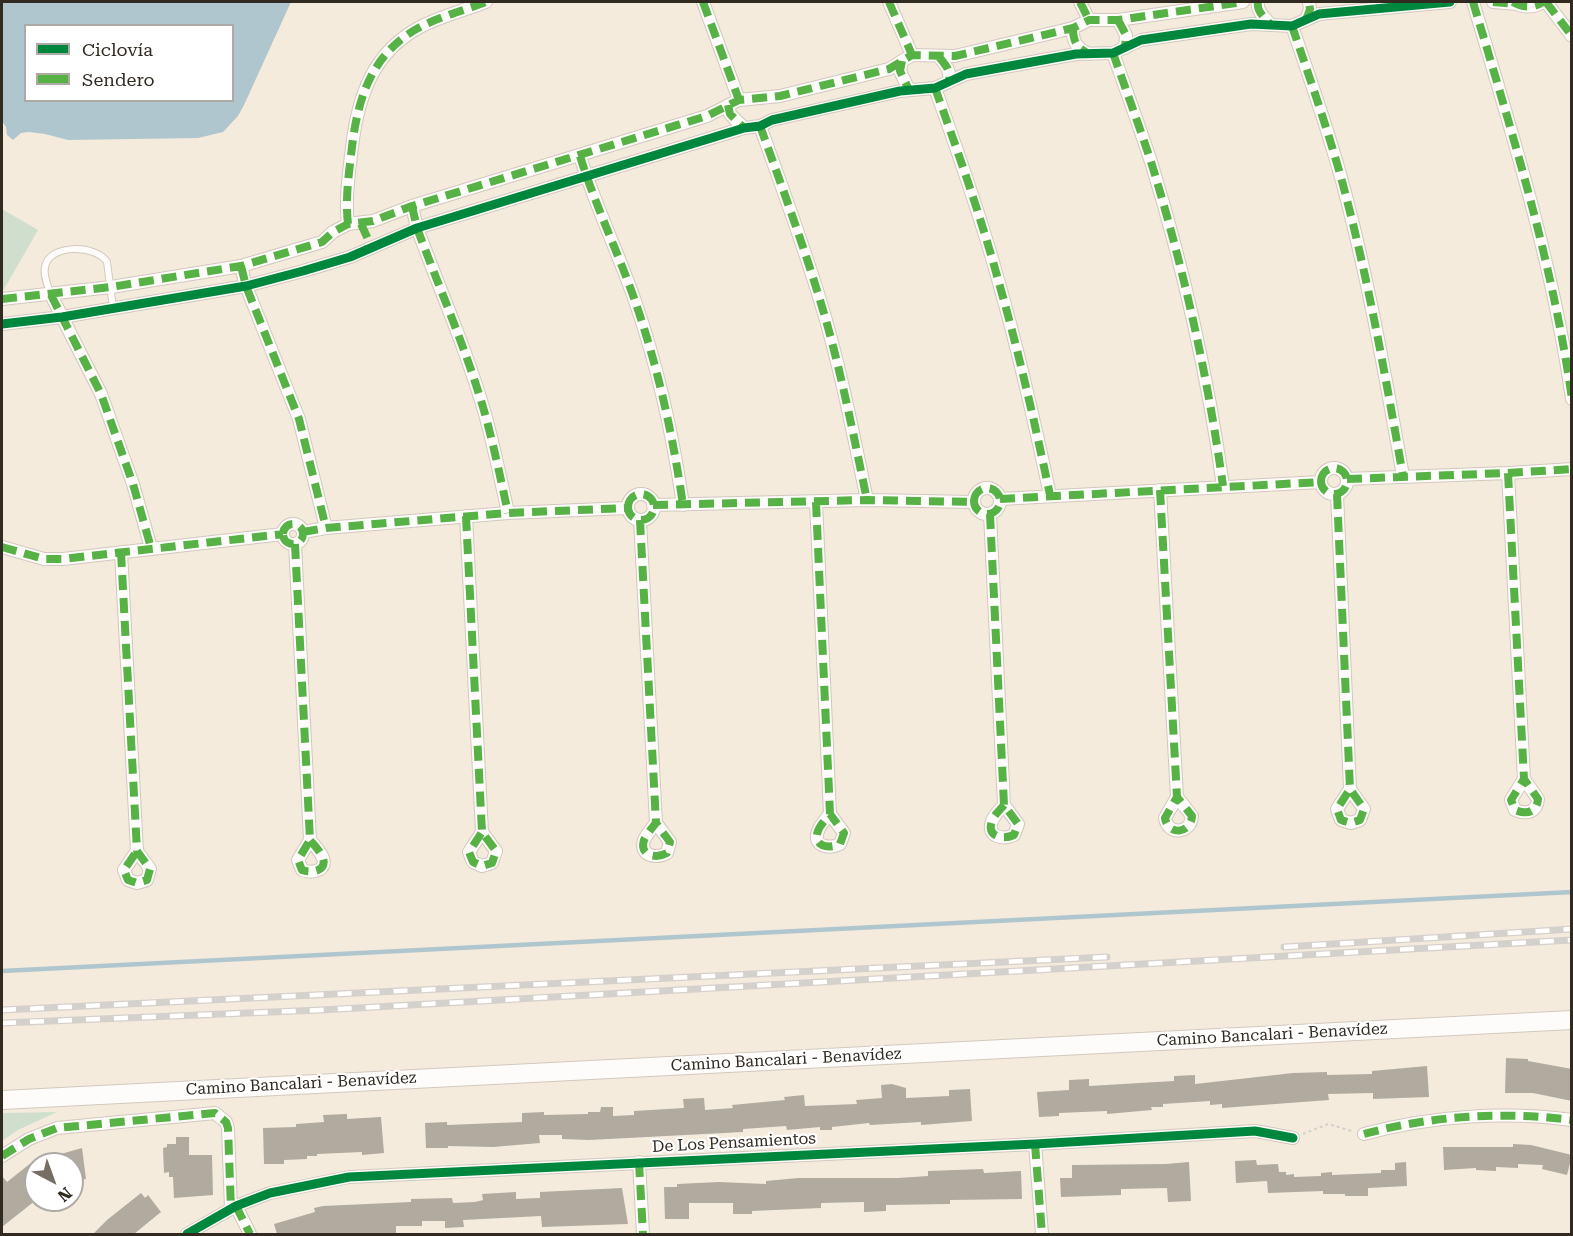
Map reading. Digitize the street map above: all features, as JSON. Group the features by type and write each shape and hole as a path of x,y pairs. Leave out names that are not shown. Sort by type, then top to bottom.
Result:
{"main road":[{"name":"Camino Bancalari - Benavídez","path":"2,1100 1572,1020"}],"street":[{"path":"348,224 346,208 354,129 359,100 367,82 388,52 413,31 486,2"},
{"path":"703,2 733,102 730,114 744,128"},
{"path":"889,2 907,58 900,71 909,90"},
{"path":"1080,2 1089,20"},
{"path":"2,299 111,287 241,266 322,242 333,232 348,224 361,224 412,206 707,116 733,102 766,98 889,69 907,58 956,56 1073,28 1089,20 1119,20 1243,2"},
{"path":"1258,2 1257,6 1261,15 1271,25"},
{"path":"1306,20 1310,9 1309,2"},
{"path":"2,324 113,309 246,285 331,263 417,228 586,175 744,128 760,126 772,120 909,90 935,88 966,74 1076,54 1119,50 1141,40 1251,24 1292,26 1319,14 1450,2"},
{"path":"1473,2 1512,132 1534,218 1567,366 1572,399"},
{"path":"1492,2 1531,6 1545,2 1572,36"},
{"path":"1119,20 1126,35 1119,50 1176,251 1213,414 1223,486"},
{"path":"1292,26 1348,202 1380,340 1403,476"},
{"path":"1073,28 1076,45 1089,54"},
{"path":"939,57 946,65 950,75 949,82"},
{"path":"935,88 972,192 999,282 1026,384 1050,495"},
{"path":"766,98 774,110 772,120"},
{"path":"760,126 820,301 840,376 867,500"},
{"path":"580,156 619,258 649,346 675,451 684,505"},
{"path":"412,206 417,228 467,360 484,412 508,513"},
{"path":"361,224 368,239 368,248"},
{"path":"322,242 323,250 331,263"},
{"path":"241,266 246,285 299,419 326,528"},
{"path":"51,295 101,394 133,484 151,548"},
{"path":"1333,468 1341,470 1347,479 1344,490 1337,494 1326,492 1321,482 1326,471 1333,468"},
{"path":"1347,479 1572,469"},
{"path":"1508,473 1524,779"},
{"path":"1000,499 1321,482"},
{"path":"986,488 997,492 1000,499 997,510 990,514 979,511 974,502 978,491 986,488"},
{"path":"1160,490 1178,797"},
{"path":"640,494 647,496 653,505 650,516 640,520 632,517 627,508 632,497 640,494"},
{"path":"1337,494 1350,789"},
{"path":"653,505 867,500 974,502"},
{"path":"816,502 830,814"},
{"path":"303,532 466,516 627,508"},
{"path":"990,514 1004,804"},
{"path":"466,516 482,832"},
{"path":"640,520 656,823"},
{"path":"292,523 298,525 303,532 301,540 296,544 287,542 283,534 286,526 292,523"},
{"path":"2,547 44,559 63,559 283,534"},
{"path":"296,544 310,840"},
{"path":"121,552 137,850"},
{"path":"2,1156 29,1139 57,1128 215,1113 226,1122 228,1128 234,1208 250,1234"},
{"path":"1364,1134 1389,1127 1465,1117 1510,1115 1572,1120"},
{"name":"De Los Pensamientos","path":"187,1234 234,1208 270,1193 349,1177 1035,1144 1255,1131 1293,1138"},
{"path":"1035,1144 1042,1234"},
{"path":"639,1162 643,1234"}],"lane":[{"path":"51,295 45,266 48,259 62,250 93,251 103,256 110,271 113,309"}],"path":[{"path":"1293,1138 1328,1125 1364,1134"}],"green space":[{"path":"2,209 38,230 3,291 2,290"},
{"path":"57,1112 18,1130 2,1141 2,1113"}],"water":[{"path":"2,2 291,2 244,105 238,116 223,132 198,138 68,140 29,132 21,133 13,140 7,135 2,121"}],"building":[{"path":"1506,1058 1528,1059 1528,1061 1572,1069 1572,1101 1533,1093 1505,1093"},
{"path":"1427,1066 1429,1097 1373,1099 1373,1093 1328,1094 1329,1100 1222,1108 1222,1104 1210,1105 1210,1101 1163,1104 1163,1107 1151,1107 1152,1110 1107,1114 1107,1111 1059,1113 1059,1116 1039,1117 1037,1092 1069,1090 1069,1080 1089,1079 1089,1086 1174,1081 1174,1076 1195,1075 1195,1084 1293,1073 1372,1074 1372,1071"},
{"path":"892,1084 906,1088 906,1098 949,1096 949,1090 970,1089 972,1121 921,1125 921,1122 870,1125 869,1123 832,1127 832,1130 820,1130 820,1127 787,1130 786,1126 743,1129 743,1132 589,1140 562,1139 562,1135 539,1135 540,1143 493,1147 426,1148 425,1123 447,1122 447,1125 522,1122 522,1113 588,1114 588,1112 600,1112 601,1107 613,1107 613,1116 634,1115 634,1111 684,1108 683,1099 704,1098 705,1110 733,1108 732,1105 785,1100 784,1097 804,1095 805,1106 857,1104 856,1100 882,1098 881,1085"},
{"path":"347,1114 347,1119 381,1117 384,1153 317,1154 317,1156 307,1156 307,1159 284,1160 284,1164 264,1164 263,1128 296,1127 296,1124 324,1122 323,1115"},
{"path":"176,1137 189,1137 189,1155 212,1155 213,1195 174,1198 173,1177 169,1177 169,1172 164,1173 163,1148 167,1147 167,1144 176,1144"},
{"path":"1513,1144 1531,1145 1572,1155 1567,1175 1542,1169 1543,1165 1518,1164 1518,1168 1496,1167 1496,1171 1476,1170 1476,1168 1444,1170 1443,1147 1513,1147"},
{"path":"82,1148 83,1152 68,1152"},
{"path":"1256,1160 1257,1165 1278,1164 1279,1172 1286,1172 1286,1175 1294,1174 1294,1177 1321,1176 1321,1173 1332,1172 1332,1175 1381,1173 1381,1170 1395,1170 1395,1163 1406,1162 1407,1186 1368,1188 1368,1196 1323,1194 1323,1191 1268,1193 1267,1181 1236,1183 1235,1161"},
{"path":"1189,1162 1191,1201 1168,1202 1167,1188 1121,1189 1121,1195 1061,1197 1060,1178 1072,1178 1072,1165"},
{"path":"24,1169 24,1210 2,1227 2,1176 7,1182"},
{"path":"983,1169 984,1173 1021,1171 1022,1199 950,1200 950,1204 886,1205 886,1211 864,1212 864,1202 821,1203 821,1208 752,1211 752,1214 733,1214 733,1203 689,1203 689,1219 665,1219 664,1187 677,1187 677,1184 719,1182 766,1184 766,1181 798,1178 898,1178 928,1176 928,1171"},
{"path":"622,1188 628,1224 542,1227 541,1216 463,1220 464,1227 445,1228 445,1221 422,1221 422,1226 396,1226 396,1234 277,1234 274,1224 315,1212 314,1208 323,1206 411,1202 411,1199 452,1198 453,1203 475,1202 483,1200 482,1194 516,1192 516,1199 540,1198 540,1192"},
{"path":"141,1193 145,1198 148,1195 161,1212 134,1234 93,1234 107,1220"}],"waterway":[{"path":"2,971 1572,892"}],"railway":[{"path":"1284,947 1572,929"},
{"path":"2,1023 321,1010 1572,940"},
{"path":"2,1010 1107,957"}],"marked path":[{"path":"348,224 348,186 355,128 364,93 380,62 391,48 422,26 486,2"},
{"path":"703,2 739,100"},
{"path":"889,2 912,55"},
{"path":"1080,2 1089,20"},
{"path":"2,299 111,287 241,266 322,242 333,232 348,224 373,221 412,206 707,116 739,100 780,96 889,69 912,55 955,56 1073,28 1089,20 1118,20 1243,2"},
{"path":"1258,2 1260,11 1271,25"},
{"path":"1306,20 1310,9 1309,2"},
{"path":"1473,2 1543,248 1572,399"},
{"path":"1493,2 1517,4"},
{"path":"1513,2 1528,6 1543,2"},
{"path":"1546,2 1572,36"},
{"path":"1118,20 1126,35 1125,48"},
{"path":"1292,26 1329,137 1348,204 1385,374 1403,476"},
{"path":"1073,28 1076,43 1086,52"},
{"path":"1113,53 1152,165 1174,244 1194,324 1223,486"},
{"path":"939,57 947,68 949,82"},
{"path":"902,61 900,71 909,90"},
{"path":"935,88 992,258 1033,415 1050,495"},
{"path":"728,105 730,114 744,128"},
{"path":"760,126 799,234 834,349 867,500"},
{"path":"580,156 651,351 675,453 683,505"},
{"path":"412,206 417,228 478,390 508,513"},
{"path":"361,224 368,239 368,248"},
{"path":"241,266 246,286 299,419 326,528"},
{"path":"51,295 101,394 133,484 151,548"},
{"path":"1334,468 1343,472 1347,481 1343,490 1334,494 1325,490 1321,481 1325,472 1334,468"},
{"path":"1347,479 1572,469"},
{"path":"1508,473 1524,779 1538,799 1536,807 1527,812 1515,810 1511,800 1524,779"},
{"path":"1000,499 1321,482"},
{"path":"987,488 996,492 1000,501 996,510 987,514 978,510 974,501 978,492 987,488"},
{"path":"1160,490 1177,797 1165,818 1170,828 1179,831 1188,826 1192,816 1177,797"},
{"path":"641,494 650,498 654,507 650,516 641,520 632,516 628,507 632,498 641,494"},
{"path":"1337,494 1350,789 1364,809 1360,820 1351,823 1341,820 1337,809 1350,789"},
{"path":"653,505 867,500 974,502"},
{"path":"816,502 830,814 820,827 817,836 820,843 827,846 840,844 844,833 830,814"},
{"path":"303,532 326,528 508,513 627,508"},
{"path":"990,514 1004,805 1018,824 1014,835 1001,837 993,834 991,826 994,817 1004,805"},
{"path":"466,516 482,832 496,851 492,863 482,866 473,862 469,852 482,832"},
{"path":"640,520 656,823 645,838 643,845 646,853 654,856 667,853 670,842 656,823"},
{"path":"289,524 297,524 303,530 303,534 303,538 297,544 289,544 283,538 283,530 289,524"},
{"path":"2,547 44,559 63,559 283,534"},
{"path":"295,544 310,840 298,860 302,870 315,871 322,868 324,861 310,840"},
{"path":"121,552 137,851 150,869 147,880 137,883 128,880 124,870 137,851"},
{"path":"2,1156 29,1139 57,1128 215,1113 226,1122 228,1128 231,1209"},
{"path":"1364,1134 1415,1123 1467,1117 1520,1116 1572,1120"},
{"path":"1035,1144 1042,1234"},
{"path":"639,1162 643,1234"},
{"path":"236,1206 250,1234"}],"cycle path":[{"path":"2,324 62,317 246,286 350,257 417,228 744,128 900,91 935,88 966,74 1076,54 1113,53 1141,40 1251,24 1292,26 1319,14 1450,2"},
{"path":"187,1234 236,1206 270,1193 349,1177 1035,1144 1255,1131 1293,1138"}]}
